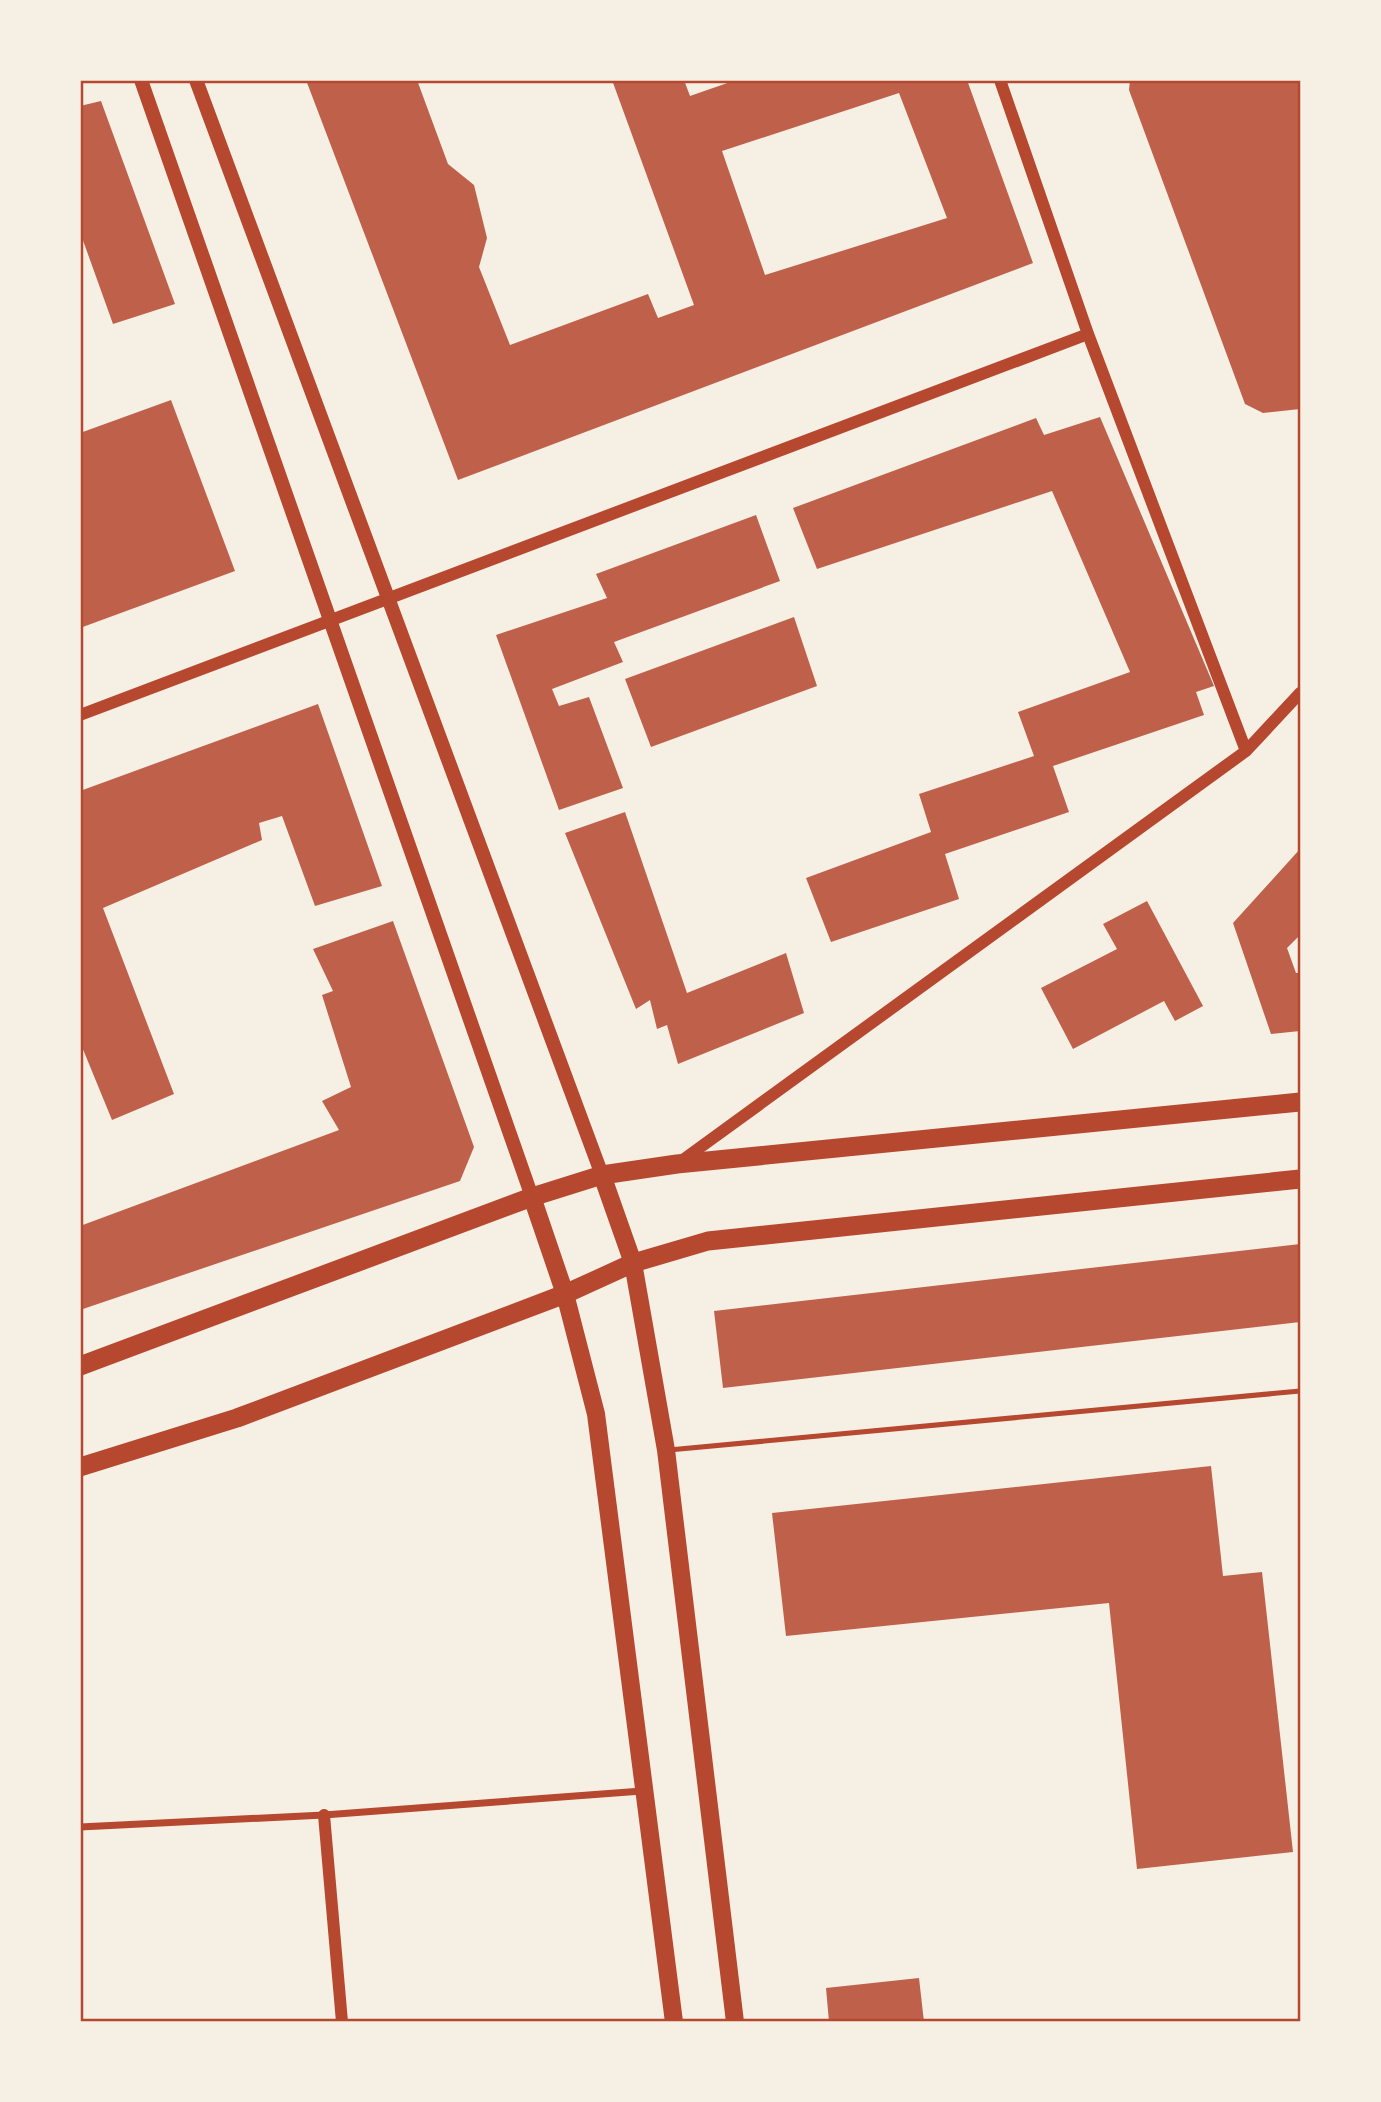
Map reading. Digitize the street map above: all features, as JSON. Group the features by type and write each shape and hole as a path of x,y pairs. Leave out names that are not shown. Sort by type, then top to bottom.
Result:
{"highway":[{"path":"80,1366 532,1197 602,1175 677,1164 1300,1102"},
{"path":"80,1467 237,1418 565,1294 633,1263 708,1241 1300,1179"}],"main road":[{"path":"141,80 565,1294 596,1414 674,2021"},
{"path":"195,80 633,1263 666,1450 735,2021"}],"street":[{"path":"1000,80 1088,334 1246,751"},
{"path":"80,715 1088,334"},
{"path":"677,1164 1246,751 1300,693"},
{"path":"80,1827 324,1815 644,1791"},
{"path":"324,1815 342,2021"}],"lane":[{"path":"666,1450 1300,1391"}],"building":[{"path":"306,80 417,80 448,164 474,185 487,238 479,267 510,345 648,294 658,318 694,305 612,80 684,80 690,96 736,80 967,80 1033,263 458,480","holes":["899,93 947,218 765,275 722,151"]},
{"path":"1130,80 1300,80 1300,409 1263,413 1245,404 1129,90"},
{"path":"101,101 175,304 113,324 80,232 80,106"},
{"path":"171,400 235,571 80,628 80,433"},
{"path":"1100,417 1214,686 1196,692 1204,715 1053,766 1069,812 945,854 959,899 831,942 806,878 931,832 919,794 1034,756 1018,712 1130,672 1052,491 817,569 793,508 1036,418 1044,435"},
{"path":"756,515 780,581 614,642 623,662 552,689 559,706 589,697 623,788 559,810 496,635 607,598 596,574"},
{"path":"794,617 817,686 651,747 625,679"},
{"path":"318,704 382,886 315,906 282,816 259,823 262,840 103,908 174,1094 112,1120 80,1042 80,791"},
{"path":"625,812 687,993 786,953 804,1013 678,1064 667,1025 657,1029 650,1000 636,1009 565,833"},
{"path":"1300,849 1300,935 1287,948 1296,973 1300,973 1300,1031 1271,1034 1233,923"},
{"path":"1147,901 1203,1006 1175,1021 1164,1001 1073,1049 1041,988 1117,949 1103,924"},
{"path":"393,921 474,1147 460,1181 80,1310 80,1226 339,1130 322,1101 351,1087 322,995 333,991 313,949"},
{"path":"1300,1244 1300,1322 723,1388 714,1311"},
{"path":"1211,1466 1223,1576 1262,1572 1293,1852 1137,1869 1109,1603 786,1636 772,1513"},
{"path":"919,1978 924,2022 829,2022 826,1988"}]}
